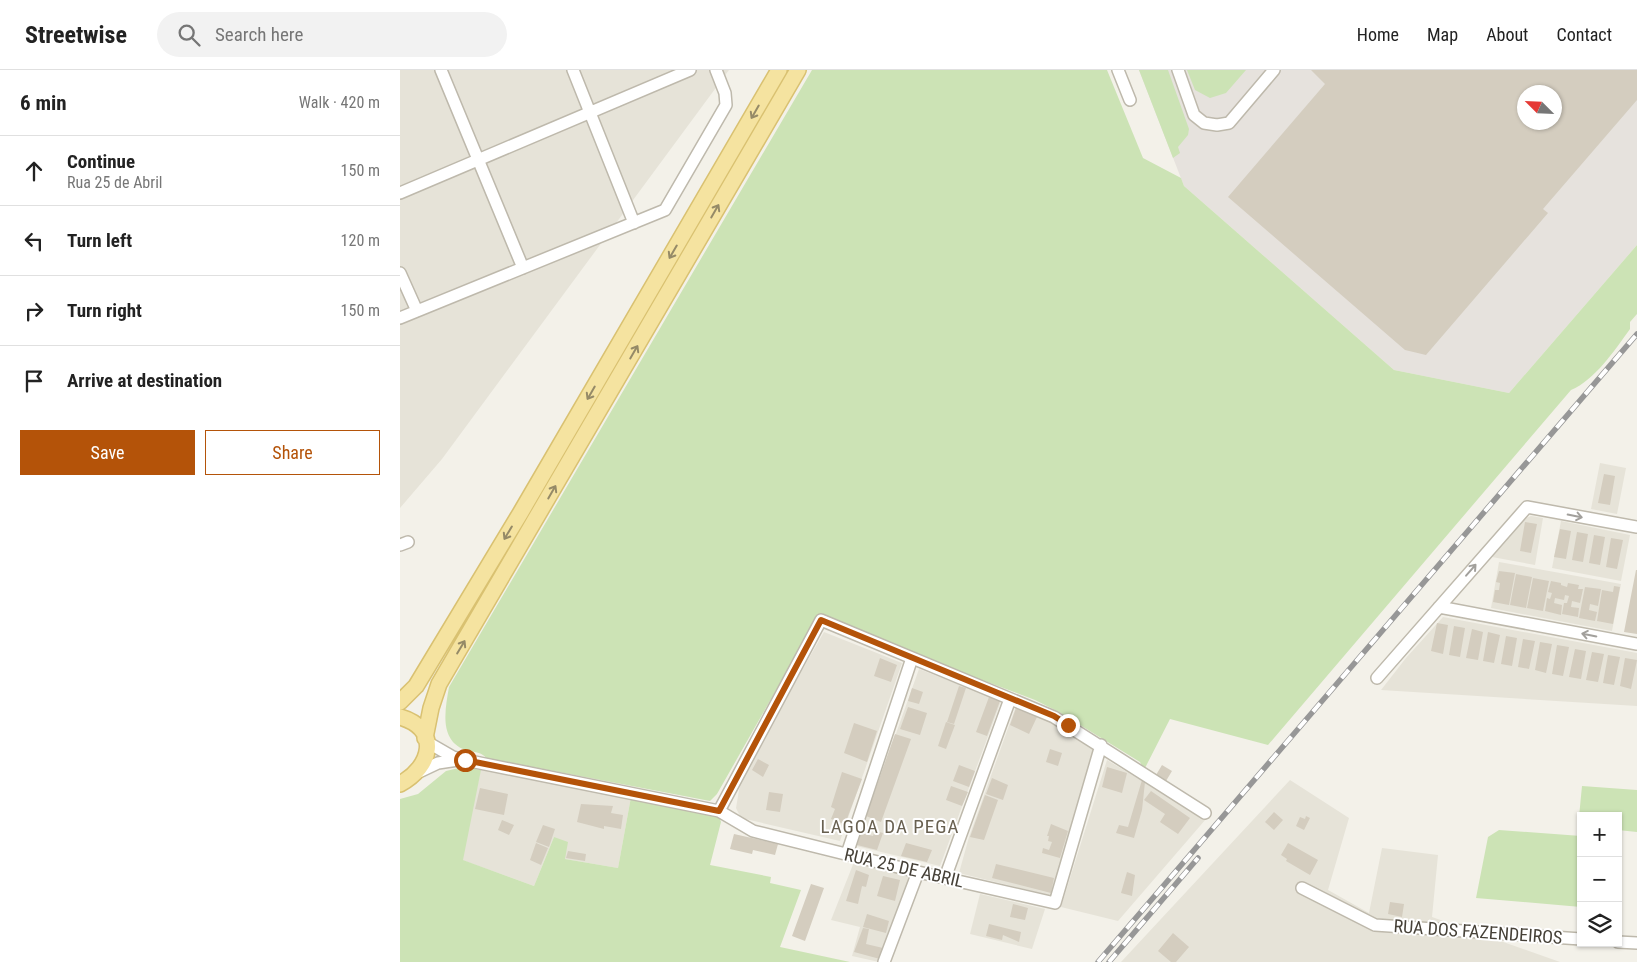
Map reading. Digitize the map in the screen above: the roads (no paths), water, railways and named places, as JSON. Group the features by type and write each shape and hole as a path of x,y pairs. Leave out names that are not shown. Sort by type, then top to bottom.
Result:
{"main road":[{"path":"400,702 416,686 521,512 779,70"},
{"path":"407,779 425,763 426,740 431,708 443,676 798,70"},
{"path":"400,717 415,724 426,740"}],"street":[{"path":"441,70 480,160 523,268"},
{"path":"573,70 634,223"},
{"path":"400,193 690,70"},
{"path":"400,318 665,210 723,112 726,99 716,70"},
{"path":"1118,70 1130,100"},
{"path":"1178,70 1194,115 1204,122 1217,125 1230,123 1274,70"},
{"path":"400,273 417,312"},
{"path":"1377,678 1527,507 1637,527"},
{"path":"1439,607 1637,644"},
{"path":"719,811 821,620 1054,716 1205,813"},
{"path":"846,854 912,658"},
{"path":"945,878 1010,699"},
{"path":"426,740 453,757 465,760"},
{"name":"RUA 25 DE ABRIL","path":"465,760 719,811 752,831 918,872 1055,903 1101,745"},
{"path":"407,779 444,761 465,760"},
{"path":"884,962 918,872"},
{"name":"RUA DOS FAZENDEIROS","path":"1302,888 1376,925 1577,939"},
{"path":"1622,942 1637,943"}],"railway":[{"path":"1098,962 1637,334"},
{"path":"1109,962 1198,858"}],"district":[{"name":"LAGOA DA PEGA","path":"890,826"}]}
